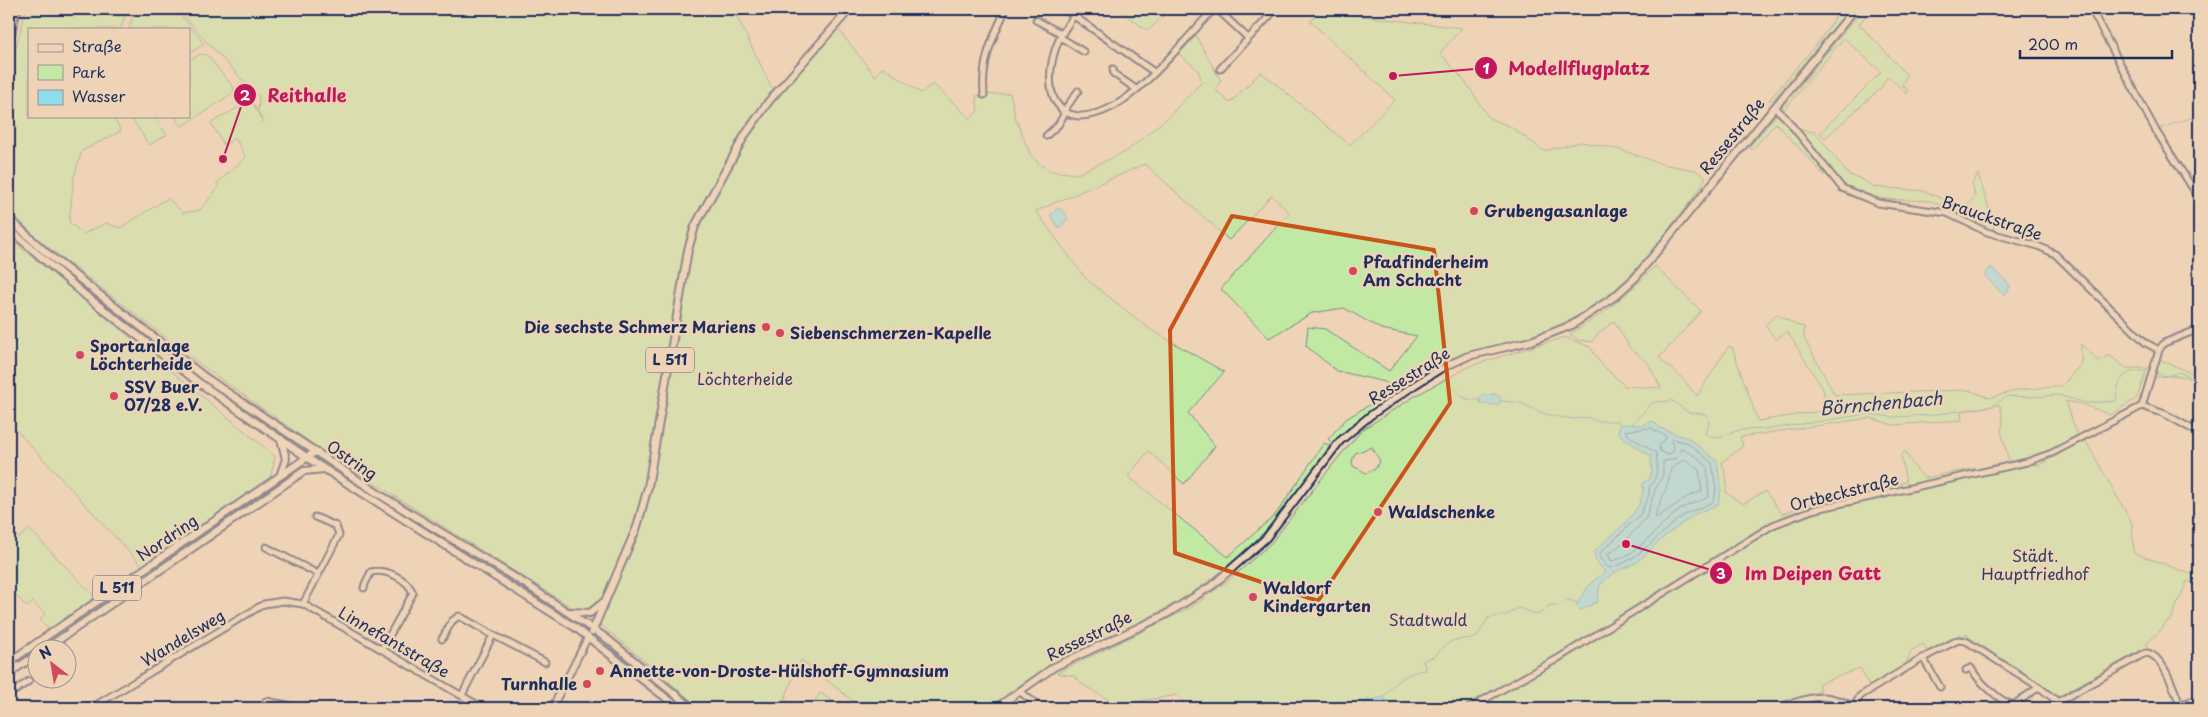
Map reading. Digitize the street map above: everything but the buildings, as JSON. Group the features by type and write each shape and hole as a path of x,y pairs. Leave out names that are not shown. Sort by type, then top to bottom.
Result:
{"main road":[{"name":"L 511","path":"588,637 594,630 637,527 648,487 688,250 695,226 745,135 760,114 804,60 850,9"},
{"name":"Ressestraße","path":"996,708 1054,667 1165,614 1213,585 1266,538 1328,454 1347,434 1372,414 1423,380 1468,356 1532,341 1557,332 1590,314 1614,297 1635,278 1855,9"},
{"name":"Ostring","path":"9,218 92,289 206,378 377,494 594,630 692,708"},
{"name":"Ostring","path":"10,231 103,310 198,382 309,459 509,584 588,637 679,708"},
{"path":"280,476 286,459 281,439"},
{"name":"Nordring","path":"9,662 280,476 309,459 315,452"},
{"name":"L 511","path":"304,471 309,459"},
{"name":"Nordring","path":"59,640 304,471 325,469"},
{"path":"566,611 590,613 606,600"},
{"path":"9,673 28,661"}],"street":[{"path":"984,95 983,78 987,52 1006,9"},
{"path":"1064,9 1154,72"},
{"path":"1074,16 1061,36 1053,57 1050,84 1053,100 1064,112 1081,117 1099,113 1113,107 1136,90 1216,9 1248,38"},
{"path":"1220,69 1276,9"},
{"path":"2090,9 2156,130 2199,198"},
{"path":"1036,20 1084,52"},
{"path":"1113,69 1114,74 1136,90"},
{"path":"1046,136 1058,125 1078,90"},
{"name":"Brauckstraße","path":"1774,107 1785,117 1842,188 1878,203 1947,213 1987,232 2038,246 2055,254 2146,343 2159,350"},
{"path":"2199,329 2164,343 2159,350 2142,406 2165,414 2199,433"},
{"name":"Ortbeckstraße","path":"1469,708 1556,659 1781,522 1812,510 2027,462 2052,453 2142,406"},
{"path":"303,604 339,535 336,526 315,517"},
{"path":"266,547 318,574"},
{"path":"364,588 364,584 371,572 382,570 409,584 413,593 382,649"},
{"name":"Linnefantstraße","path":"291,602 303,604 484,708"},
{"name":"Wandelsweg","path":"91,708 264,604 291,602"},
{"path":"442,639 452,621 459,616 545,662"},
{"path":"462,695 493,635"},
{"path":"552,708 588,637"},
{"path":"1776,708 1793,706 1820,696 1833,698 1856,707 1860,696 1923,658 1958,640 1966,641 2039,686 2058,702"},
{"path":"2054,708 2058,702 2145,653 2150,653 2158,659 2168,676 2180,705"},
{"path":"1923,658 1940,687"},
{"path":"1966,670 1970,668 1977,679 1986,684 1994,694 2011,705 2039,686"},
{"path":"9,695 28,682"},
{"path":"1020,692 1042,708"},
{"path":"2172,708 2199,698"},
{"path":"262,708 266,701 294,708"}],"highlighted area":[{"path":"1232,216 1434,250 1450,403 1318,601 1175,553 1170,330"}],"green space":[{"name":"Löchterheide","path":"26,9 127,9 121,28 28,28 28,118 114,118 121,131 82,151 74,177 69,222 83,234 106,223 120,228 168,198 183,213 200,210 218,188 217,183 246,157 235,138 224,145 211,123 251,100 263,122 258,112 259,97 201,36 179,9 733,9 775,94 837,24 839,30 875,76 883,67 921,93 933,84 971,119 978,110 976,96 1010,93 1015,117 1030,154 1040,165 1051,171 1077,174 1127,151 1169,116 1202,82 1198,70 1179,54 1196,36 1221,81 1215,89 1230,103 1261,72 1350,145 1395,100 1310,21 1320,11 1462,28 1440,53 1467,84 1489,118 1511,127 1544,151 1581,142 1618,149 1662,164 1695,170 1706,177 1699,190 1648,255 1604,299 1571,319 1536,335 1439,362 1427,374 1355,422 1332,443 1328,439 1346,419 1392,391 1385,382 1337,371 1306,346 1308,327 1325,329 1389,371 1417,336 1381,329 1344,308 1312,313 1269,338 1221,289 1289,213 1272,195 1229,240 1145,164 1036,211 1085,278 1151,330 1224,372 1188,413 1215,446 1184,484 1149,451 1128,476 1228,557 1276,514 1324,443 1330,446 1279,517 1234,562 1189,596 1046,669 991,708 862,708 801,660 782,705 788,708 700,708 605,628 321,450 208,370 39,240 9,210 9,74"},
{"path":"135,9 176,9 204,44 190,53 190,28 129,28"},
{"path":"1118,9 1165,9 1166,13 1148,31"},
{"path":"1841,9 1849,9 1773,100 1769,100 1820,40"},
{"path":"1865,9 1871,9 1859,24 1907,75 1902,85 1907,89 1907,94 1888,76 1881,88 1825,138 1820,133 1881,72 1844,38 1784,110 1782,108 1846,29"},
{"path":"200,54 207,55 234,88 233,93 183,126 175,118 190,118 190,60"},
{"path":"1777,114 1793,129 1815,132 1849,175 1875,187 1924,191 1963,208 1960,213 1975,197 1972,184 1978,174 1993,221 1994,234 1955,218 1959,213 1931,201 1882,199 1844,186 1830,170 1824,175 1776,123 1752,150 1749,147"},
{"path":"131,118 155,118 167,135 149,145"},
{"name":"Sportanlage Löchterheide","path":"9,238 275,456 270,480 143,567 9,422"},
{"path":"1655,266 1701,311 1659,358 1681,377 1697,396 1728,347 1732,347 1758,421 1827,410 1823,389 1787,331 1776,340 1765,325 1777,314 1796,325 1804,327 1804,338 1835,395 1969,390 1990,398 2018,390 2062,386 2081,364 2081,344 2098,361 2109,355 2126,368 2147,368 2137,398 2110,415 2085,405 2066,401 2079,440 2052,453 2010,465 2001,431 2003,422 2000,405 1961,411 1962,420 1893,425 1870,418 1740,437 1743,446 1722,462 1727,481 1726,493 1743,504 1765,491 1782,514 1811,503 1906,482 1901,456 1905,451 1913,465 1924,478 1975,468 1978,475 2027,464 2039,465 2085,440 2132,523 2134,553 2199,577 2199,585 2187,581 2170,621 2168,620 2161,630 2147,643 2147,647 2057,697 1967,636 1967,633 1963,636 1960,634 1928,652 1923,644 1911,651 1906,665 1870,687 1860,668 1818,684 1821,691 1761,708 1472,708 1557,657 1467,708 1190,708 1177,695 1117,705 1083,685 1074,676 1057,673 1192,607 1233,577 1271,543 1362,430 1415,396 1470,366 1565,337 1590,347 1602,365 1625,386 1661,388 1648,363 1630,348 1614,321 1596,336 1592,342 1578,340 1570,334 1615,303","holes":["1372,447 1380,461 1375,469 1366,473 1353,466 1352,461 1355,453"]},
{"path":"2156,358 2189,372 2199,374 2199,384 2182,376 2150,378"},
{"path":"9,527 19,538 29,529 101,603 49,630 40,620 45,614 33,602 27,607 9,588"},
{"path":"820,693 843,708 811,708"}],"water":[{"path":"1058,208 1065,213 1068,219 1059,228 1050,215"},
{"path":"1990,268 1993,268 2011,286 2005,294 2000,292 1985,276"},
{"path":"1494,394 1500,397 1501,401 1498,405 1482,404 1479,400 1483,395"},
{"path":"1653,421 1660,428 1690,439 1717,461 1721,490 1718,505 1697,513 1665,536 1636,563 1613,573 1600,585 1597,602 1581,610 1576,606 1582,596 1592,582 1605,572 1596,561 1594,552 1633,513 1639,504 1643,483 1649,480 1652,472 1651,456 1623,438 1618,432 1620,424 1642,425"},
{"path":"1384,697 1386,700 1385,704 1379,708 1359,708 1368,700"}],"waterway":[{"path":"2159,129 2199,115"},
{"name":"Börnchenbach","path":"1631,425 1653,402 1673,401 1689,413 1700,413 1708,416 1709,424 1705,433 1710,437 1718,438 1739,430 1769,429 1867,414 1892,417 1931,415 1992,406 2008,396 2058,395 2086,403 2116,401 2120,382 2126,374 2145,371"},
{"path":"2154,373 2166,376 2179,372 2199,380"},
{"path":"1455,389 1466,398 1479,400"},
{"path":"1501,401 1521,403 1545,414 1560,417 1575,419 1587,417 1595,421 1617,421 1620,424"},
{"path":"1384,697 1402,678 1426,670 1423,661 1434,657 1448,643 1456,640 1476,638 1488,618 1506,615 1519,608 1538,615 1550,605 1557,605 1569,600 1578,603"}],"railway":[{"path":"9,55 21,9"}],"place":[{"name":"Modellflugplatz","path":"1393,76"},
{"name":"Reithalle","path":"223,159"},
{"name":"Grubengasanlage","path":"1474,211"},
{"name":"Pfadfinderheim Am Schacht","path":"1353,271"},
{"name":"Die sechste Schmerz Mariens","path":"766,327"},
{"name":"Siebenschmerzen-Kapelle","path":"780,333"},
{"name":"Sportanlage Löchterheide","path":"80,355"},
{"name":"SSV Buer 07/28 e.V.","path":"114,396"},
{"name":"Waldschenke","path":"1378,512"},
{"name":"Im Deipen Gatt","path":"1626,544"},
{"name":"Waldorf Kindergarten","path":"1253,597"},
{"name":"Annette-von-Droste-Hülshoff-Gymnasium","path":"600,671"},
{"name":"Turnhalle","path":"587,684"}],"park label":[{"name":"Städt. Hauptfriedhof","path":"2035,565"},
{"name":"Stadtwald","path":"1428,620"}]}
